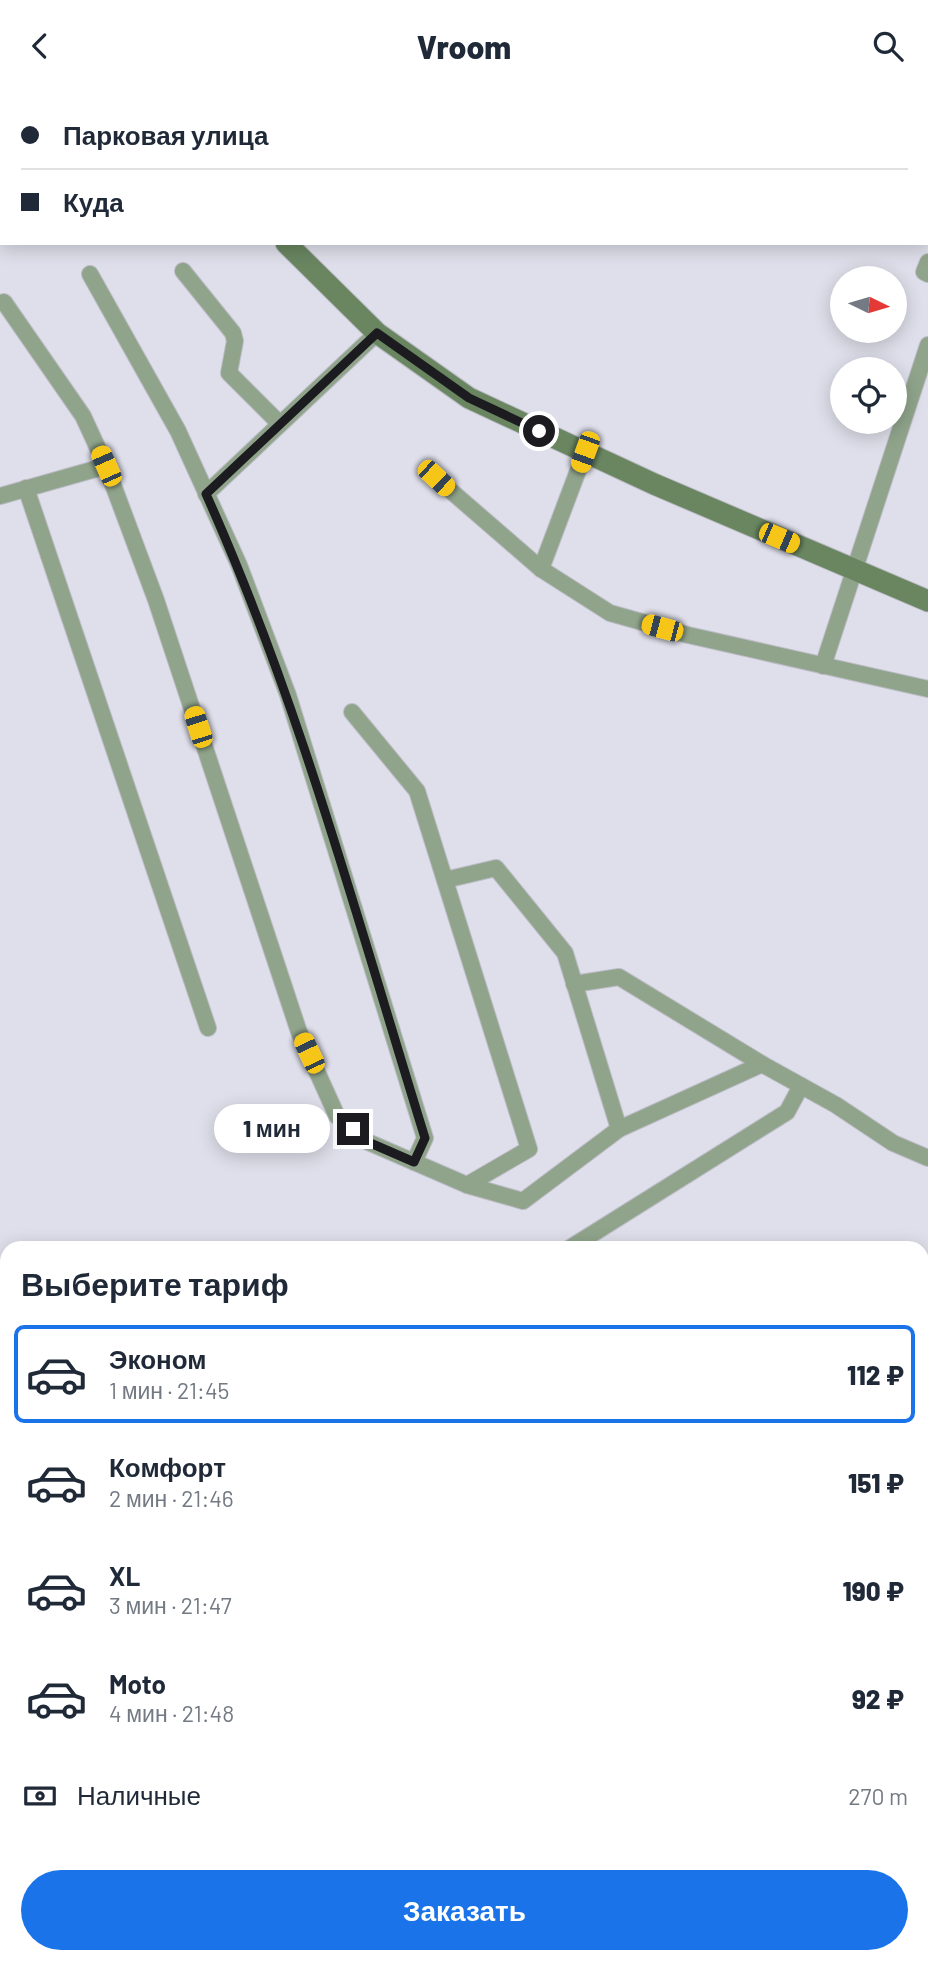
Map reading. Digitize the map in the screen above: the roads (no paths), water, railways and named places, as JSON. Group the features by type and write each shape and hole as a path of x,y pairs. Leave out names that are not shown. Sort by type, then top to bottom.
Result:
{"street":[{"path":"288,245 377,333 469,398 585,452 928,601"}],"lane":[{"path":"928,262 923,272 928,274"},
{"path":"183,271 233,333 235,341 229,373 279,424"},
{"path":"90,274 178,431 239,565 292,708 425,1138 414,1162"},
{"path":"4,302 83,416 106,466 156,600 299,1032 337,1116 368,1142 467,1185 523,1201 619,1129 762,1064"},
{"path":"206,494 377,333"},
{"path":"823,666 928,345"},
{"path":"541,569 585,452"},
{"path":"0,496 106,466"},
{"path":"436,478 541,569 610,614 928,689"},
{"path":"26,488 208,1028"},
{"path":"352,712 417,791 528,1149 467,1185"},
{"path":"444,880 496,868 565,953 619,1129"},
{"path":"574,984 619,977 893,1143 928,1158"},
{"path":"581,1241 787,1112 801,1086"}]}
